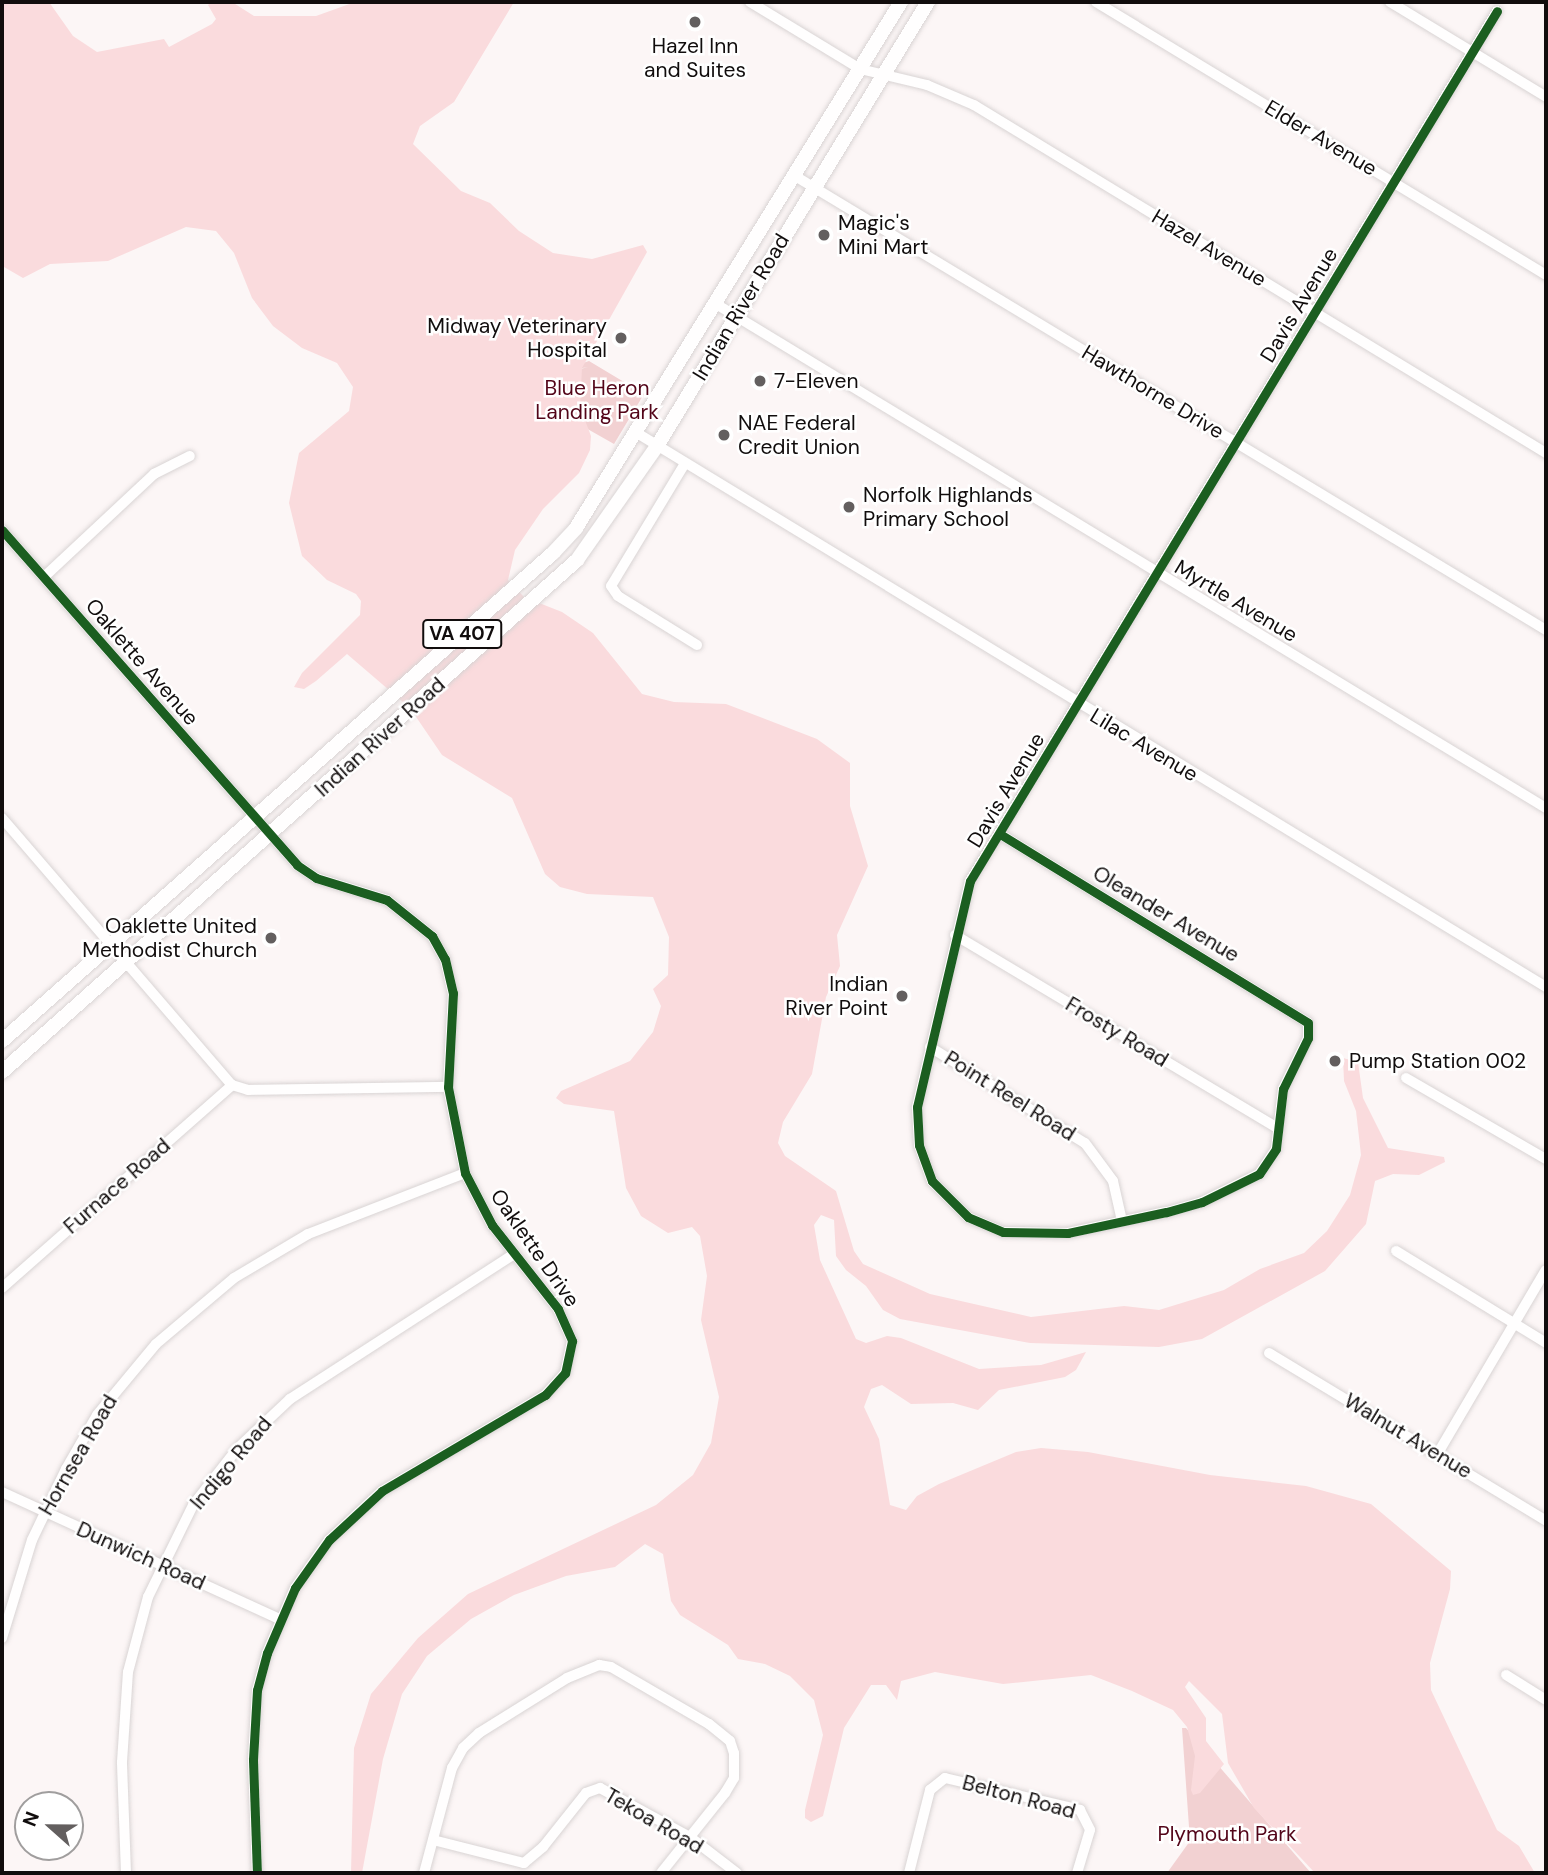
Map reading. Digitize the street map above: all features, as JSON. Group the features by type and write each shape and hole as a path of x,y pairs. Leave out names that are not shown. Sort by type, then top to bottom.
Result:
{"main road":[{"name":"Indian River Road","path":"2,1041 562,543 592,505 901,2"},
{"name":"Indian River Road","path":"2,1072 577,560 657,446 928,2"}],"street":[{"name":"Hazel Avenue","path":"750,2 860,69 927,85 974,105 1546,453"},
{"name":"Elder Avenue","path":"1096,2 1546,275"},
{"path":"1390,2 1546,97"},
{"name":"Davis Avenue","path":"1310,1028 1283,1089 1272,1158 1259,1174 1194,1204 1068,1233 1018,1234 979,1223 948,1202 926,1169 916,1133 917,1107 955,935 970,881 1497,11"},
{"name":"Hawthorne Drive","path":"795,176 1546,631"},
{"name":"Myrtle Avenue","path":"716,304 1546,808"},
{"name":"Lilac Avenue","path":"637,433 684,465 1546,987"},
{"path":"44,577 154,474 190,456"},
{"path":"684,465 611,586 618,596 698,645"},
{"name":"Oaklette Avenue","path":"2,530 254,819"},
{"path":"2,818 232,1085 247,1090 448,1087"},
{"name":"Oaklette Drive","path":"254,819 297,865 316,878 387,900 432,936 445,959 453,993 448,1087 465,1173 484,1212 565,1321 572,1351 565,1373 545,1395 411,1472 353,1515 317,1555 280,1619 262,1672 253,1723 257,1873"},
{"name":"Oleander Avenue","path":"1000,834 1295,1012 1310,1028"},
{"name":"Frosty Road","path":"955,935 1278,1128"},
{"name":"Point Reel Road","path":"930,1047 1085,1143 1113,1181 1122,1221"},
{"path":"1406,1078 1546,1159"},
{"name":"Furnace Road","path":"2,1288 232,1085"},
{"name":"Hornsea Road","path":"2,1638 16,1586 44,1512 78,1446 118,1386 194,1309 234,1278 308,1234 465,1173"},
{"path":"1396,1251 1546,1343"},
{"name":"Indigo Road","path":"126,1873 123,1713 134,1643 162,1565 210,1481 275,1411 329,1370 474,1284 514,1254"},
{"path":"1438,1453 1546,1270"},
{"name":"Walnut Avenue","path":"1269,1353 1438,1453 1546,1521"},
{"name":"Dunwich Road","path":"2,1492 280,1619"},
{"path":"424,1873 452,1768 471,1740 567,1678 588,1668 611,1667 715,1728 730,1741 734,1753 734,1778 661,1873"},
{"path":"1506,1675 1546,1700"},
{"name":"Belton Road","path":"909,1873 930,1790 938,1781 954,1779 1080,1810 1090,1830 1077,1873"},
{"name":"Tekoa Road","path":"433,1840 524,1863 543,1847 586,1793 600,1788 690,1837 737,1873"}],"green space":[{"name":"Blue Heron Landing Park","path":"589,361 644,394 614,444 554,410 565,373 588,367 550,374"},
{"name":"Plymouth Park","path":"1182,1728 1186,1728 1311,1873 1167,1873 1190,1841"}],"shaded area":[{"path":"2,2 49,2 73,36 97,52 164,39 169,47 212,24 216,19 208,5 211,2 232,2 254,16 316,16 355,2 514,2 454,102 420,126 413,144 461,191 490,203 519,231 553,253 592,259 643,245 647,252 582,368 580,407 591,436 590,450 579,473 543,509 515,550 508,580 524,597 562,612 593,633 642,694 674,702 726,704 817,739 850,763 850,806 868,866 837,935 840,966 826,997 812,1074 783,1122 778,1143 785,1156 836,1191 854,1251 863,1264 930,1294 1031,1317 1124,1306 1159,1310 1224,1290 1260,1269 1304,1253 1327,1231 1350,1195 1361,1155 1356,1111 1344,1081 1343,1058 1358,1062 1363,1098 1388,1148 1444,1157 1445,1162 1419,1175 1393,1174 1375,1181 1366,1224 1325,1271 1202,1339 1159,1347 1030,1343 900,1319 883,1310 866,1286 846,1270 836,1256 834,1220 821,1215 814,1225 820,1260 856,1339 866,1343 887,1336 901,1338 979,1369 1041,1365 1086,1352 1076,1370 1065,1377 999,1390 978,1410 953,1403 911,1404 882,1385 871,1389 864,1407 879,1439 890,1505 906,1510 917,1496 939,1484 1016,1452 1041,1448 1088,1452 1210,1475 1306,1486 1371,1504 1451,1571 1450,1589 1430,1663 1431,1690 1497,1830 1519,1846 1535,1873 1315,1873 1254,1808 1228,1763 1222,1714 1189,1681 1185,1687 1206,1718 1206,1741 1224,1764 1200,1793 1193,1795 1191,1790 1195,1756 1187,1727 1173,1710 1132,1691 1091,1675 1003,1684 935,1672 901,1681 897,1700 886,1685 871,1685 844,1728 823,1816 811,1822 805,1818 805,1810 823,1735 814,1700 790,1676 765,1664 738,1659 728,1645 680,1615 671,1601 663,1554 645,1544 615,1567 566,1576 514,1595 471,1619 427,1656 402,1694 383,1759 362,1873 351,1873 354,1748 371,1694 418,1638 468,1594 656,1505 693,1475 711,1443 719,1397 701,1320 707,1276 700,1236 692,1227 668,1233 641,1216 626,1188 614,1111 564,1104 556,1098 561,1091 630,1061 653,1032 661,1006 653,989 668,975 669,937 653,897 587,894 560,887 545,874 512,798 442,755 410,708 347,654 304,689 294,687 302,673 360,615 361,601 356,594 327,580 302,556 289,503 299,453 349,411 353,387 337,363 302,348 273,326 252,298 234,253 216,231 186,227 108,261 50,264 23,278 4,267"}],"cycle path":[{"path":"1000,834 1308,1023 1308,1038 1283,1089 1276,1149 1259,1174 1202,1202 1166,1212 1068,1233 1003,1232 968,1217 932,1181 919,1145 917,1107 970,881 1497,11"},
{"path":"2,530 297,865 316,878 387,900 432,936 445,959 453,993 448,1087 465,1173 492,1225 558,1309 572,1341 565,1373 545,1395 382,1491 329,1540 295,1588 267,1653 257,1690 253,1760 257,1873"}],"place":[{"name":"Hazel Inn and Suites","path":"695,22"},
{"name":"Magic's Mini Mart","path":"824,235"},
{"name":"Midway Veterinary Hospital","path":"621,338"},
{"name":"7-Eleven","path":"760,381"},
{"name":"NAE Federal Credit Union","path":"724,435"},
{"name":"Norfolk Highlands Primary School","path":"849,507"},
{"name":"Oaklette United Methodist Church","path":"271,938"},
{"name":"Indian River Point","path":"902,996"},
{"name":"Pump Station 002","path":"1335,1061"}]}
